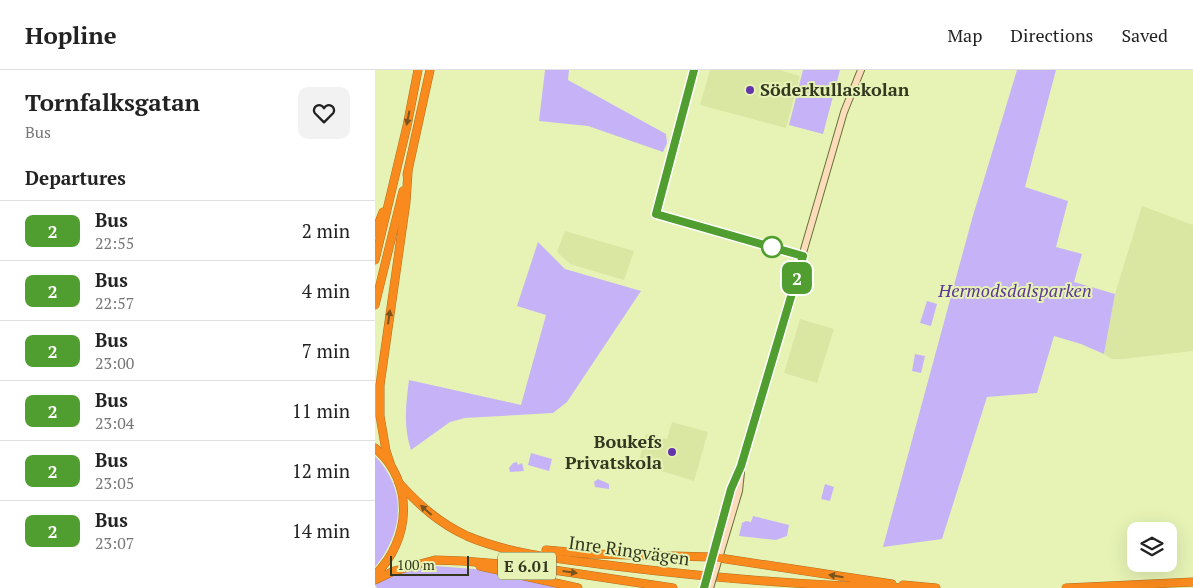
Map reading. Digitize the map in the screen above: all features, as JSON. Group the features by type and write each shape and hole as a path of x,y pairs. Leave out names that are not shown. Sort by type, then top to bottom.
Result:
{"highway":[{"path":"375,260 418,70"},
{"path":"375,305 408,172 430,70"},
{"path":"375,575 391,556 401,532 404,512 399,483 393,470 381,427 380,392 386,336 406,202 408,172"},
{"path":"375,233 390,197"},
{"path":"375,448 393,470"},
{"name":"Inre Ringvägen","path":"399,483 429,514 458,531 483,541 531,553 722,578 791,584 907,588"},
{"path":"458,531 503,544 568,553 716,557 847,577 936,588"},
{"path":"375,575 387,569 435,560 497,569 579,588"},
{"name":"Inre Ringvägen","path":"435,560 514,564 673,588"},
{"name":"E 6.01","path":"375,580 394,571 435,560"},
{"path":"1066,588 1193,582"}],"main road":[{"path":"656,214 694,70"},
{"path":"704,588 739,491 741,466 844,112 861,70"},
{"path":"710,588 713,567"}],"shaded area":[{"name":"Söderkullaskolan","path":"710,70 779,70 800,76 786,128 700,105"},
{"path":"1142,206 1193,225 1193,351 1112,359 1104,354 1115,294"},
{"path":"565,231 634,251 624,280 570,264 557,252"},
{"path":"800,319 834,329 817,383 784,373"},
{"name":"Boukefs Privatskola","path":"672,422 708,432 694,481 638,464 646,434 667,439"}],"green space":[{"path":"545,70 569,70 568,80 666,134 667,143 663,152 588,126 539,121"},
{"path":"803,70 840,70 823,134 789,125"},
{"name":"Hermodsdalsparken","path":"1017,70 1056,70 1025,187 1068,201 1056,247 1082,254 1074,282 1115,294 1104,354 1081,344 1054,336 1037,393 987,397 942,539 883,547 972,219"},
{"path":"538,242 565,269 641,291 567,402 553,413 465,418 450,422 411,450 406,424 409,380 521,405 546,315 517,306"},
{"path":"927,301 937,304 931,326 920,323"},
{"path":"915,354 925,356 921,373 912,371"},
{"path":"531,453 552,459 549,471 528,465"},
{"path":"375,456 386,469 393,483 397,497 398,512 391,540 375,567"},
{"path":"517,462 518,465 522,463 524,471 510,472 509,468 513,463"},
{"path":"598,479 609,484 609,489 595,487 594,482"},
{"path":"825,484 834,487 830,501 821,499"},
{"path":"753,516 789,525 787,536 776,540 739,536 742,523 746,521 751,522"},
{"path":"435,566 487,570 564,588 377,588 375,584 395,573"}],"bus line":[{"name":"2","path":"694,70 656,214 803,256 741,466 731,489 704,588"}],"place":[{"name":"Söderkullaskolan","path":"750,90"},
{"name":"Boukefs Privatskola","path":"672,452"}]}
